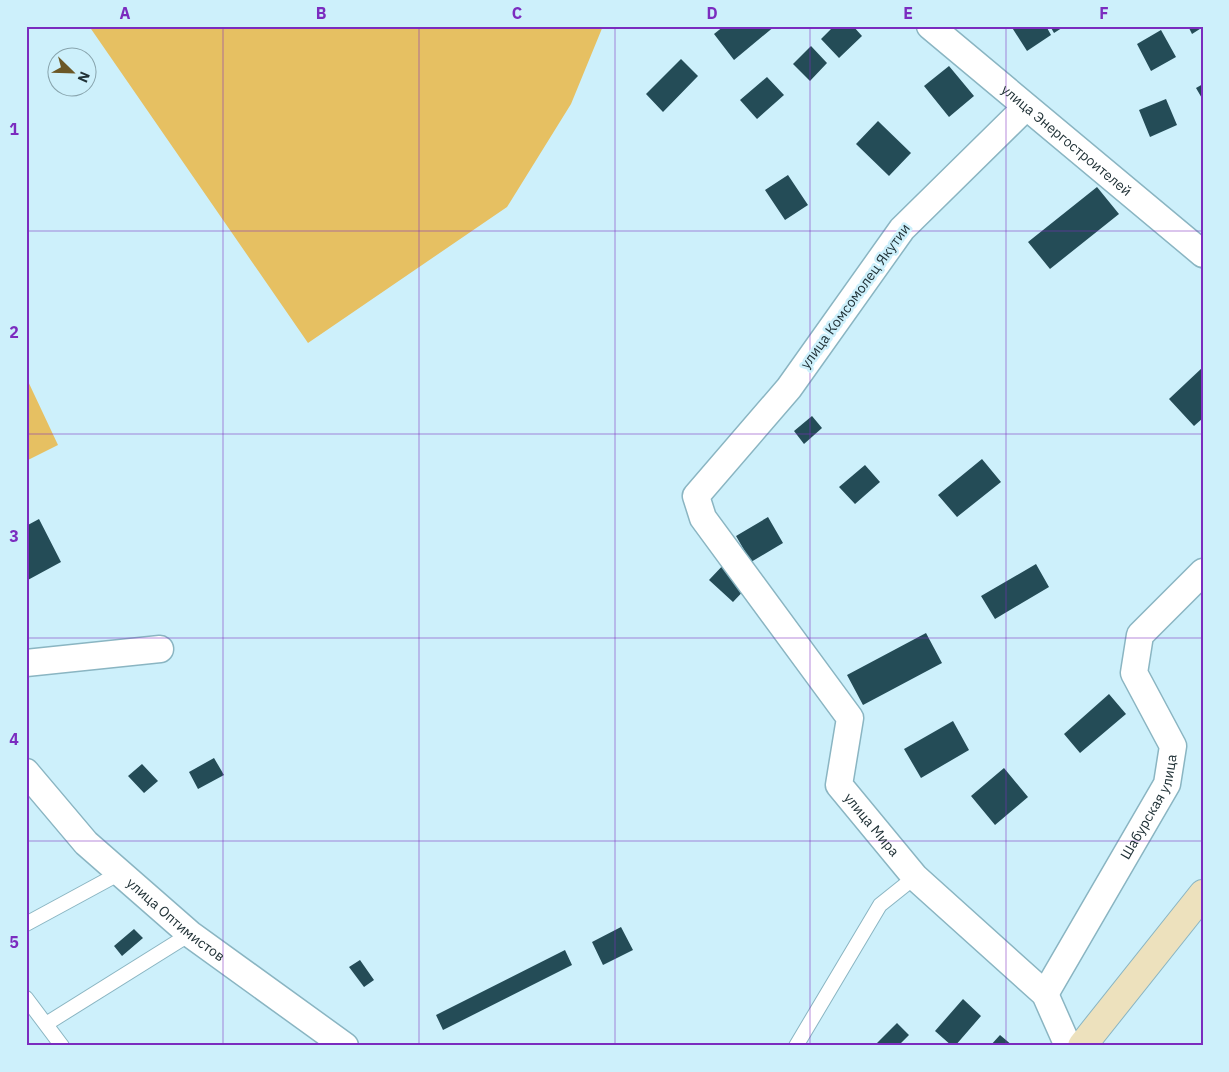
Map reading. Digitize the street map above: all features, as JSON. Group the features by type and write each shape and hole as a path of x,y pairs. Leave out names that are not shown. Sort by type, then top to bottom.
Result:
{"street":[{"name":"улица Энергостроителей","path":"930,26 1203,254"},
{"name":"улица Комсомолец Якутии","path":"696,496 788,388 902,229 1026,107"},
{"name":"улица Мира","path":"696,496 703,518 850,718 839,785 915,876 1045,994 1068,1046"},
{"name":"Шабурская улица","path":"1045,994 1167,784 1173,746 1134,673 1140,635 1203,572"},
{"path":"26,663 160,649"},
{"name":"улица Оптимистов","path":"26,772 86,843 190,934 345,1046"},
{"path":"1082,1046 1201,901"}],"lane":[{"path":"26,924 120,873"},
{"path":"796,1046 880,905 915,876"},
{"path":"46,1024 190,934"},
{"path":"26,998 62,1046"}],"shaded area":[{"path":"89,26 603,26 571,104 507,207 308,343"},
{"path":"26,377 58,445 26,461"}],"building":[{"path":"724,26 775,26 734,60 714,34"},
{"path":"834,26 853,26 862,36 839,58 821,39"},
{"path":"1011,26 1046,26 1051,35 1027,51"},
{"path":"1050,26 1065,26 1054,33"},
{"path":"1188,26 1203,26 1203,27 1192,34"},
{"path":"1161,30 1176,57 1151,71 1137,44"},
{"path":"811,46 827,63 810,81 793,64"},
{"path":"681,59 698,76 663,112 646,94"},
{"path":"949,66 974,96 949,117 924,86"},
{"path":"767,77 784,95 757,119 740,100"},
{"path":"1203,84 1203,100 1196,88"},
{"path":"1166,99 1177,125 1150,137 1139,110"},
{"path":"878,121 911,153 889,176 856,144"},
{"path":"788,175 808,205 785,220 765,190"},
{"path":"1097,187 1119,214 1050,269 1028,242"},
{"path":"1203,367 1203,418 1194,426 1169,399"},
{"path":"812,416 822,428 804,444 794,431"},
{"path":"982,459 1001,482 957,517 938,495"},
{"path":"865,465 880,482 855,504 839,487"},
{"path":"768,517 783,543 751,562 736,536"},
{"path":"39,519 61,562 26,581 26,526"},
{"path":"727,561 750,584 733,602 709,580"},
{"path":"1036,564 1049,587 995,619 981,596"},
{"path":"926,633 942,663 863,705 847,675"},
{"path":"1109,694 1126,714 1080,753 1064,734"},
{"path":"953,721 969,750 921,778 904,749"},
{"path":"214,758 224,775 198,789 189,772"},
{"path":"142,764 158,781 144,793 128,776"},
{"path":"1004,768 1028,797 995,825 971,796"},
{"path":"621,927 633,950 603,965 592,942"},
{"path":"134,929 143,938 122,956 114,946"},
{"path":"565,950 572,965 443,1030 436,1015"},
{"path":"360,960 374,980 364,987 349,967"},
{"path":"963,999 981,1016 955,1046 952,1046 935,1031"},
{"path":"897,1023 909,1035 898,1046 878,1046 876,1044"},
{"path":"1000,1035 1013,1046 990,1046"}]}
